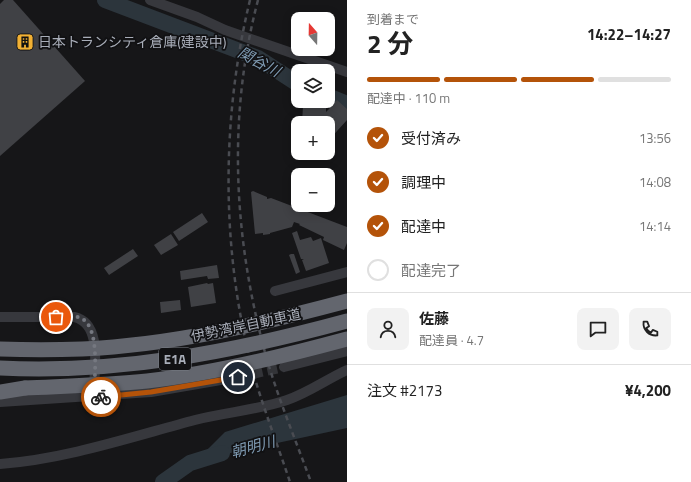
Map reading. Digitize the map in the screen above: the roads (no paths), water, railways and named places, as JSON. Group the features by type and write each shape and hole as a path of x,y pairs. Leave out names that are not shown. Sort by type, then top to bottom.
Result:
{"highway":[{"name":"伊勢湾岸自動車道","path":"0,349 82,349 151,342 250,325 347,301"},
{"name":"伊勢湾岸自動車道","path":"0,368 85,369 142,364 195,356 254,344 347,321"},
{"path":"0,387 25,388 103,385 194,374 244,365 347,339"},
{"path":"0,392 25,388"}],"street":[{"path":"150,0 197,17 225,30 347,72"},
{"path":"275,291 347,272"},
{"path":"0,317 74,317 81,318 87,322 91,328 94,345 94,397"},
{"path":"284,367 347,351"},
{"path":"0,464 60,454 214,415 272,404 298,396 347,370"},
{"path":"0,402 94,397 151,392 238,377"}],"water":[{"path":"347,395 347,428 189,462 206,451 225,432"}],"waterway":[{"name":"関谷川","path":"105,0 258,58 291,79"},
{"name":"関谷川","path":"335,99 347,104"},
{"name":"朝明川","path":"163,482 190,463 222,453"}],"tunnel":[{"path":"238,377 284,367"}],"railway":[{"path":"250,0 240,47 233,94 229,143 231,240 236,288 244,336 256,382 290,482"},
{"path":"258,0 242,83 239,125 238,166 244,250 251,292 270,371 311,482"}],"place":[{"name":"日本トランシティ倉庫(建設中)","path":"25,42"}]}
